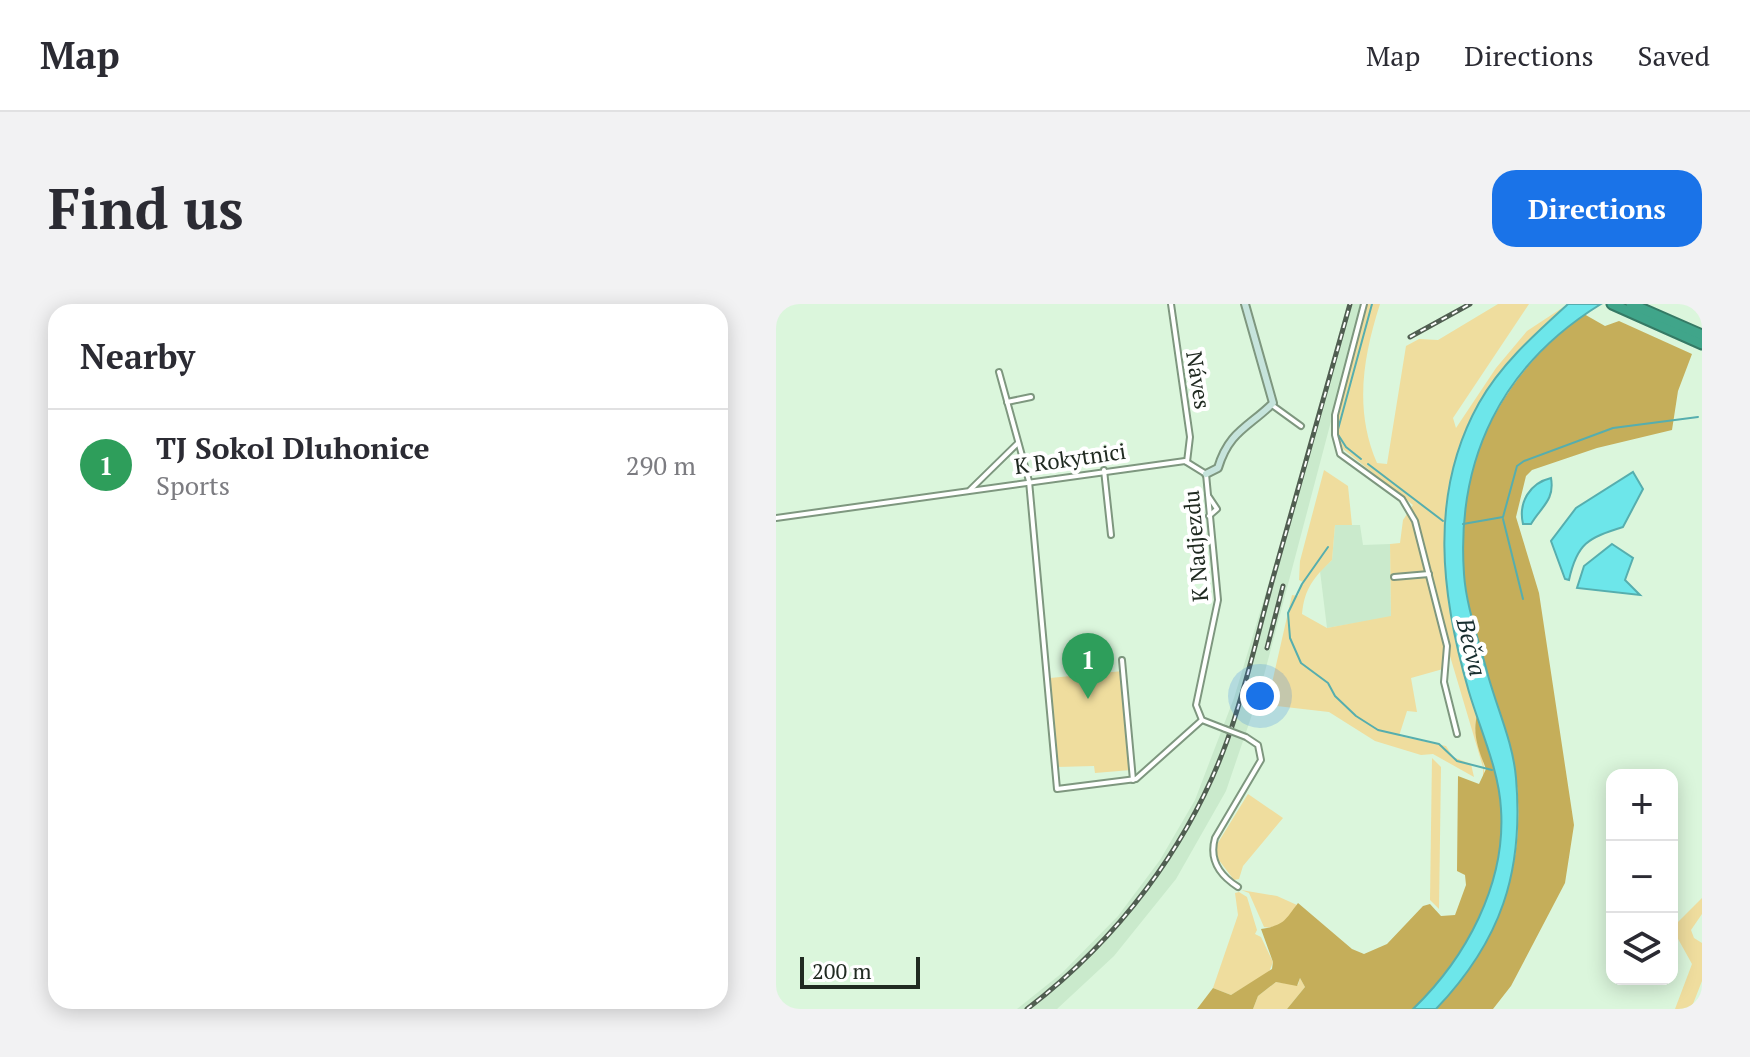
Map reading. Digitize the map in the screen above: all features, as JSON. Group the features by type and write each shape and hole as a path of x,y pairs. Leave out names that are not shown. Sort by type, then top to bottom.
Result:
{"highway":[{"path":"1612,304 1702,344"},
{"path":"1631,304 1702,335"}],"street":[{"name":"Náves","path":"1171,304 1190,437 1187,462"},
{"path":"1245,304 1272,405 1301,426"},
{"path":"1364,304 1334,421 1340,454 1406,503 1415,521 1447,646 1444,682 1457,734"},
{"path":"999,372 1029,481 1057,789 1133,780 1150,770 1202,720 1246,737 1258,745 1261,760 1215,838 1211,852 1213,861 1238,887"},
{"path":"1007,402 1031,397"},
{"name":"Náves","path":"1206,474 1218,468 1223,449 1236,434 1272,405"},
{"path":"970,490 1018,443"},
{"name":"K Rokytnici","path":"776,518 1177,460 1187,462"},
{"path":"1187,462 1206,474"},
{"path":"1104,470 1111,535"},
{"name":"K Nadjezdu","path":"1202,720 1196,697 1218,600 1209,516 1215,513 1217,506 1207,496 1206,474"},
{"path":"1394,577 1429,574"},
{"path":"1122,660 1133,780"}],"shaded area":[{"path":"1347,304 1362,304 1259,694 1226,791 1176,879 1114,956 1057,1009 1017,1009 1062,973 1118,916 1160,860 1195,800 1234,698 1309,450"},
{"path":"1367,304 1380,304 1366,364 1365,423 1377,463 1387,464 1406,346 1419,339 1438,340 1498,304 1529,304 1453,418 1456,428 1496,368 1527,331 1568,304 1522,350 1487,396 1463,443 1449,492 1445,543 1448,597 1459,654 1477,715 1475,724 1484,765 1483,781 1483,767 1450,656 1443,669 1411,678 1417,712 1407,711 1399,736 1446,746 1453,757 1471,764 1474,777 1433,754 1421,755 1375,741 1329,712 1267,705 1292,595 1298,596 1303,582 1299,580 1300,561 1324,470 1348,486 1352,525 1335,525 1332,560 1311,584 1302,614 1327,628 1391,616 1390,544 1400,543 1403,520 1413,505 1343,449 1336,424"},
{"path":"1584,314 1605,326 1619,321 1692,354 1678,391 1672,430 1597,448 1532,470 1526,476 1516,517 1539,593 1574,825 1565,883 1511,986 1493,1009 1436,1009 1458,984 1491,931 1512,873 1517,842 1514,764 1477,636 1464,577 1462,538 1465,500 1474,464 1488,429 1506,397 1528,366"},
{"path":"1335,525 1360,525 1363,545 1390,544 1391,617 1327,628 1320,571 1332,560"},
{"path":"1123,671 1131,770 1095,773 1094,766 1057,767 1050,678"},
{"path":"1477,715 1500,799 1496,867 1489,893 1465,944 1449,968 1413,1009 1287,1009 1305,987 1300,978 1297,986 1276,982 1258,996 1253,1009 1197,1009 1213,988 1231,995 1272,969 1273,962 1261,929 1284,921 1298,903 1352,949 1364,954 1387,944 1423,906 1430,904 1441,916 1455,915 1466,885 1465,875 1457,871 1458,776 1479,784 1486,769 1476,736"},
{"path":"1432,758 1441,767 1439,909 1430,900"},
{"path":"1248,794 1283,818 1243,866 1239,879 1234,880 1215,855 1216,846"},
{"path":"1241,890 1277,896 1297,905 1284,922 1274,927 1264,927 1249,893"},
{"path":"1235,893 1247,897 1257,930 1255,934 1261,937 1273,962 1269,972 1231,995 1213,988 1238,915"},
{"path":"1702,898 1702,914 1691,930 1694,938 1702,943 1702,981 1691,1009 1675,1009 1692,964 1678,939 1678,922"},
{"path":"1300,978 1305,987 1287,1009 1253,1009 1258,996 1276,982 1298,985"}],"water":[{"name":"Bečva","path":"1568,304 1601,304 1566,328 1512,386 1492,418 1468,491 1464,532 1465,586 1490,682 1508,736 1516,778 1518,812 1511,874 1492,931 1477,957 1436,1009 1413,1009 1450,967 1479,918 1497,865 1501,837 1497,779 1459,656 1446,582 1446,509 1452,473 1463,438 1488,389 1519,350"},
{"path":"1633,472 1643,489 1623,527 1586,544 1576,558 1569,580 1565,579 1551,541 1576,508"},
{"path":"1551,478 1551,492 1546,503 1531,524 1523,524 1522,508 1527,495 1537,484"},
{"path":"1612,544 1633,558 1625,580 1640,595 1577,588 1584,566"}],"waterway":[{"path":"1361,459 1346,447 1337,433 1372,304"},
{"path":"1463,524 1503,517 1517,466 1524,461 1613,428 1698,417"},
{"path":"1368,464 1443,521"},
{"path":"1503,519 1523,599"},
{"path":"1328,547 1302,584 1288,613 1290,638 1301,663 1328,683 1335,696 1356,716 1378,730 1439,744 1457,761 1492,770"}],"railway":[{"path":"1027,1009 1060,982 1120,922 1170,855 1211,780 1240,701 1350,304"},
{"path":"1410,337 1470,304"},
{"path":"1267,648 1283,586"}],"place":[{"name":"TJ Sokol Dluhonice","path":"1088,699"}]}
